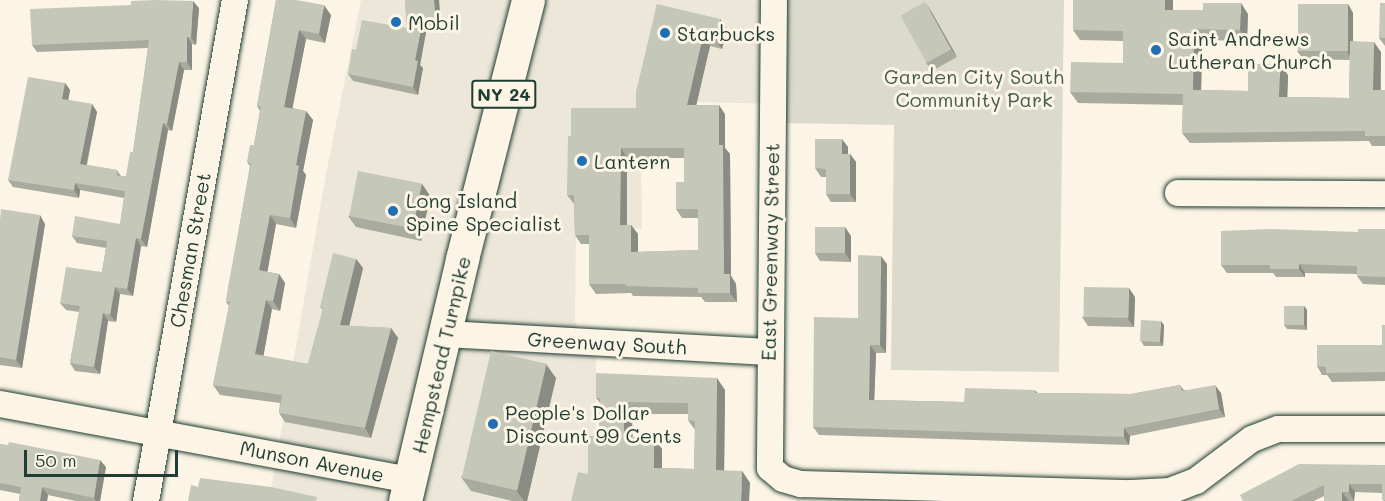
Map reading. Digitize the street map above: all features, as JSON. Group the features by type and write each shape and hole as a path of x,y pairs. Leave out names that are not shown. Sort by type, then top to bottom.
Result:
{"main road":[{"name":"Hempstead Turnpike","path":"409,491 445,334 528,0"}],"street":[{"name":"Chesman Street","path":"146,501 235,0"},
{"name":"East Greenway Street","path":"774,0 769,352 770,468 783,479 801,484 1132,493 1170,491 1196,481 1252,439 1278,429 1385,429"},
{"path":"1178,193 1385,194"},
{"name":"Greenway South","path":"445,334 769,352"},
{"name":"Munson Avenue","path":"0,404 158,432 409,491"}],"shaded area":[{"path":"361,0 783,0 782,104 640,101 642,229 576,225 575,322 596,357 596,480 750,483 749,501 269,501 326,174"}],"green space":[{"name":"Garden City South Community Park","path":"783,0 1064,0 1059,372 891,370 894,125 782,123"}],"building":[{"path":"276,0 296,0 324,5 319,34 299,30 284,107 306,111 296,165 299,166 290,218 270,215 259,270 279,274 273,301 266,300 255,354 308,364 323,308 320,307 333,253 356,259 340,325 391,328 365,428 279,413 282,395 213,385 230,302 226,302 227,293 251,163 247,162 250,145 254,145 261,107 257,106"},
{"path":"405,0 434,0 436,24 422,25 415,60 418,61 413,87 348,74 352,49 356,50 362,20 407,28"},
{"path":"1073,0 1165,0 1165,10 1203,10 1203,3 1241,3 1240,30 1194,29 1193,90 1248,91 1248,64 1280,64 1279,97 1349,98 1350,41 1374,42 1373,90 1385,90 1385,136 1365,136 1365,131 1182,133 1183,94 1070,92 1071,62 1123,63 1123,31 1073,30"},
{"path":"131,1 193,1 191,37 187,37 187,62 179,62 167,124 163,123 141,239 136,238 127,289 115,287 110,315 103,313 94,367 70,363 80,306 60,303 66,267 102,272 107,241 72,236 75,216 120,224 125,191 75,183 74,190 8,180 28,77 65,83 62,99 92,104 80,164 117,170 117,176 126,176 130,152 133,152 149,40 32,45 30,9 131,5"},
{"path":"925,2 951,49 927,63 901,16"},
{"path":"1380,3 1385,3 1385,38 1379,38"},
{"path":"657,4 720,19 715,39 703,36 687,105 719,105 719,145 723,145 724,274 730,274 730,293 698,293 698,288 589,284 589,235 575,235 574,195 567,195 571,108 636,108 636,92","holes":["621,148 684,148 684,182 676,182 676,209 698,209 698,250 631,252 631,225 620,225"]},
{"path":"1298,4 1348,4 1348,51 1298,51"},
{"path":"815,139 842,139 842,154 850,154 850,194 826,194 826,169 815,168"},
{"name":"Long Island Spine Specialist","path":"358,171 422,183 413,229 349,216"},
{"path":"1,209 40,215 16,360 0,357"},
{"path":"815,227 845,227 845,253 815,253"},
{"path":"1271,229 1358,232 1358,229 1385,229 1385,277 1357,276 1357,266 1299,264 1299,269 1270,269 1270,265 1221,265 1221,231"},
{"path":"858,255 881,256 880,345 870,345 869,400 964,402 965,388 1035,390 1035,393 1131,394 1180,385 1182,391 1215,385 1219,409 1124,428 1124,437 813,427 814,317 858,318"},
{"path":"1084,287 1129,288 1128,318 1083,317"},
{"path":"1284,306 1304,306 1304,325 1284,325"},
{"path":"1141,320 1161,321 1160,342 1140,341"},
{"path":"1382,325 1385,325 1385,372 1326,373 1326,367 1317,366 1317,345 1382,345"},
{"path":"491,351 547,364 517,490 462,478"},
{"path":"596,373 717,378 716,470 742,471 741,501 571,501 578,472 588,474 588,436 599,436 600,398 596,398","holes":["624,402 688,403 688,420 695,421 694,469 654,468 654,437 624,437"]},
{"path":"9,442 100,460 94,498 42,487 40,501 19,501 21,487 0,483 0,444 8,445"},
{"path":"1299,464 1385,465 1385,500 1382,500 1382,484 1349,484 1349,492 1342,492 1342,501 1324,501 1324,485 1291,501 1243,501 1240,495"},
{"path":"200,478 271,487 317,497 316,501 188,501 191,485 198,487"}],"place":[{"name":"Mobil","path":"396,22"},
{"name":"Starbucks","path":"665,33"},
{"name":"Saint Andrews Lutheran Church","path":"1156,50"},
{"name":"Lantern","path":"582,161"},
{"name":"Long Island Spine Specialist","path":"393,211"},
{"name":"People's Dollar Discount 99 Cents","path":"493,424"}]}
